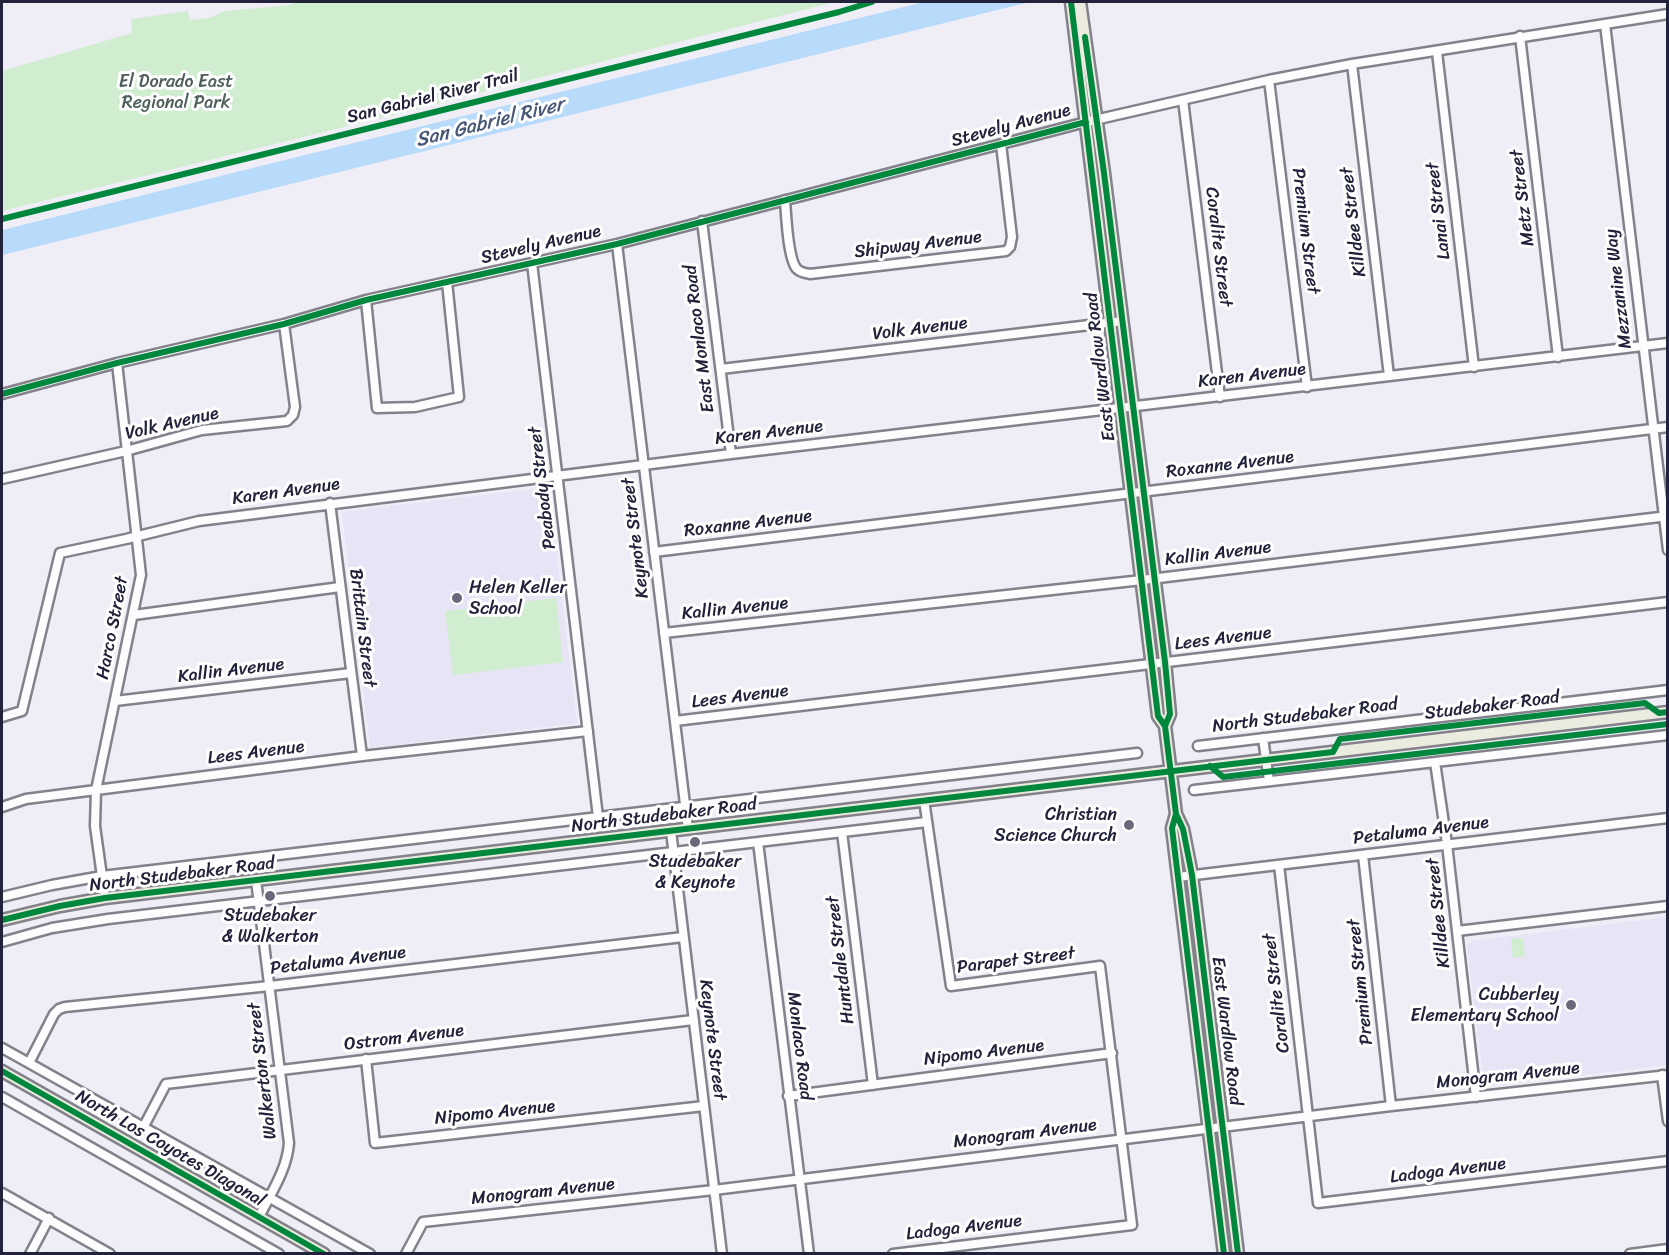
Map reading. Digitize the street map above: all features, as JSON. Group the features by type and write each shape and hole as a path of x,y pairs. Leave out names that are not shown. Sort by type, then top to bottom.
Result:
{"main road":[{"name":"East Wardlow Road","path":"1076,2 1091,121 1110,323 1158,716 1165,726 1176,814 1183,829 1192,875 1238,1254"},
{"name":"East Wardlow Road","path":"1091,121 1123,321 1155,578 1170,714 1165,726"},
{"name":"North Studebaker Road","path":"2,920 105,898 1668,712"},
{"name":"East Wardlow Road","path":"1176,814 1172,828 1224,1254"},
{"name":"North Los Coyotes Diagonal","path":"2,1071 324,1254"}],"street":[{"name":"Stevely Avenue","path":"2,394 117,363 284,324 366,300 617,244 1091,121 1269,80 1520,36 1668,14"},
{"name":"Mezzanine Way","path":"1605,24 1642,346 1666,516 1668,550"},
{"name":"Metz Street","path":"1520,36 1558,357"},
{"name":"Lanai Street","path":"1437,52 1474,367"},
{"name":"Killdee Street","path":"1352,64 1389,376"},
{"name":"Premium Street","path":"1269,80 1307,387"},
{"name":"Coralite Street","path":"1183,100 1220,397"},
{"name":"Shipway Avenue","path":"785,200 791,256 798,270 804,273 1005,251 1010,247 1012,237 1001,144"},
{"name":"East Monlaco Road","path":"702,221 731,454"},
{"name":"Keynote Street","path":"617,244 688,829"},
{"name":"Peabody Street","path":"532,263 598,817"},
{"path":"366,300 377,408 414,407 459,397 447,282"},
{"name":"Volk Avenue","path":"720,369 1123,321"},
{"name":"Volk Avenue","path":"2,479 126,451 202,430 287,421 293,415 295,407 284,324"},
{"name":"Karen Avenue","path":"2,717 22,711 60,553 199,521 558,474 1668,343"},
{"name":"Harco Street","path":"105,898 95,826 96,790 141,575 117,363"},
{"name":"Roxanne Avenue","path":"654,552 1668,427"},
{"name":"Brittain Street","path":"330,503 362,756"},
{"name":"Kallin Avenue","path":"664,633 1142,580 1666,516"},
{"path":"134,615 340,587"},
{"name":"Lees Avenue","path":"675,722 1668,602"},
{"name":"Kallin Avenue","path":"115,701 351,673"},
{"name":"North Studebaker Road","path":"1198,746 1668,690"},
{"name":"Lees Avenue","path":"2,807 26,800 96,790 362,756 588,731"},
{"path":"1194,790 1668,735"},
{"path":"1263,738 1269,781"},
{"name":"North Studebaker Road","path":"2,897 102,876 1137,753"},
{"name":"Killdee Street","path":"1435,762 1447,844 1476,1096"},
{"name":"Parapet Street","path":"924,800 951,986 1100,966 1122,1139"},
{"name":"Petaluma Avenue","path":"1178,877 1668,818"},
{"name":"North Studebaker Road","path":"2,942 52,928 108,919 927,822"},
{"name":"Keynote Street","path":"671,831 722,1254"},
{"name":"Huntdale Street","path":"842,832 873,1084"},
{"name":"Monlaco Road","path":"758,842 809,1254"},
{"name":"Premium Street","path":"1363,855 1391,1106"},
{"name":"Coralite Street","path":"1278,865 1308,1117"},
{"name":"Walkerton Street","path":"256,880 289,1143 288,1157 259,1217"},
{"path":"1457,931 1668,906"},
{"name":"Petaluma Avenue","path":"29,1063 54,1014 65,1007 270,986 683,937"},
{"name":"Ostrom Avenue","path":"144,1126 166,1084 693,1020"},
{"name":"North Los Coyotes Diagonal","path":"2,1048 370,1254"},
{"name":"Nipomo Avenue","path":"788,1096 1112,1053"},
{"name":"Nipomo Avenue","path":"366,1059 375,1143 704,1106"},
{"path":"1665,1075 1668,1121"},
{"name":"Monogram Avenue","path":"406,1254 423,1222 714,1190 1391,1106 1665,1075"},
{"name":"North Los Coyotes Diagonal","path":"2,1097 279,1254"},
{"name":"Ladoga Avenue","path":"1308,1117 1318,1203 1668,1161"},
{"name":"Ladoga Avenue","path":"893,1254 1132,1225 1122,1139"},
{"path":"2,1193 110,1254"},
{"path":"30,1254 49,1218"},
{"path":"1630,1254 1668,1249"}],"shaded area":[{"name":"Helen Keller School","path":"549,487 577,723 370,748 342,512"},
{"name":"Cubberley Elementary School","path":"1667,917 1667,1065 1486,1087 1467,946 1471,941"}],"green space":[{"name":"El Dorado East Regional Park","path":"293,2 835,2 405,112 2,211 2,71 132,33 131,19 188,11 190,20 209,18 225,11 290,5"},
{"path":"556,598 563,662 453,675 445,611"},
{"path":"1523,938 1525,956 1513,958 1511,939"}],"water":[{"name":"San Gabriel River","path":"924,2 1030,2 2,255 2,230"}],"cycle path":[{"name":"San Gabriel River Trail","path":"2,219 872,2"},
{"path":"1071,2 1158,716 1165,726 1176,814 1183,829 1192,875 1238,1254"},
{"path":"1085,37 1165,662 1170,714 1165,726"},
{"path":"2,394 117,363 284,324 366,300 617,244 1086,122"},
{"name":"Studebaker Road","path":"2,920 105,898 1333,752 1340,739 1645,703 1659,713 1668,712"},
{"path":"1210,766 1223,777 1668,724"},
{"path":"1176,814 1172,828 1224,1254"},
{"path":"2,1071 324,1254"}],"place":[{"name":"Helen Keller School","path":"457,598"},
{"name":"Christian Science Church","path":"1129,825"},
{"name":"Studebaker & Keynote","path":"695,842"},
{"name":"Studebaker & Walkerton","path":"270,896"},
{"name":"Cubberley Elementary School","path":"1571,1005"}]}
